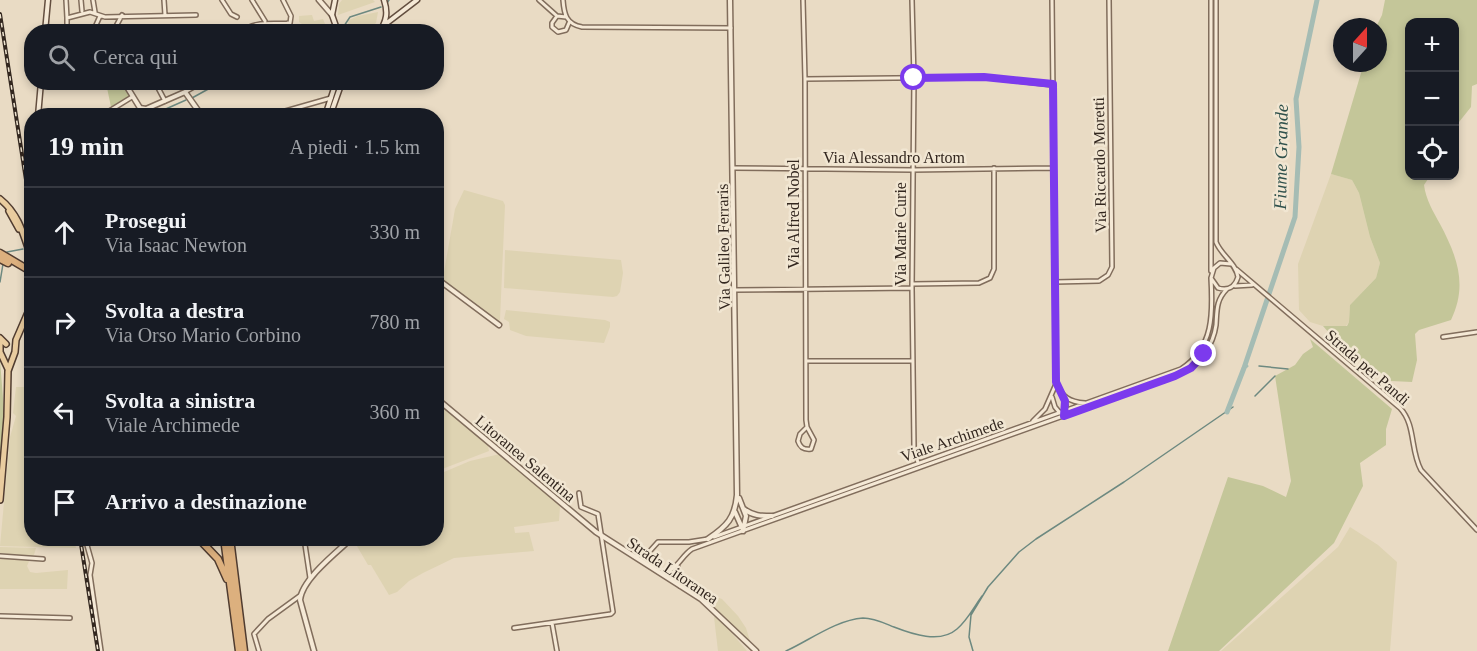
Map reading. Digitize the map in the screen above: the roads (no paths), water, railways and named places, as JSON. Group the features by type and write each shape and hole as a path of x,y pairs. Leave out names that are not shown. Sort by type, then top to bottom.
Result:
{"highway":[{"path":"0,253 24,269"},
{"path":"0,259 9,261"},
{"path":"206,546 218,559 231,591"},
{"path":"225,546 238,651"},
{"path":"231,546 244,651"}],"main road":[{"path":"0,200 16,216 24,238"},
{"path":"0,500 7,417 8,370 24,323"},
{"path":"0,338 2,356 8,370"},
{"path":"2,345 14,347"},
{"path":"2,356 9,358 13,356"}],"street":[{"path":"46,24 48,0"},
{"path":"66,0 66,24"},
{"path":"81,0 82,11"},
{"path":"93,0 95,12"},
{"path":"164,0 165,15"},
{"path":"222,0 231,14 237,17"},
{"path":"252,0 265,21"},
{"path":"259,24 289,23 291,16 283,0"},
{"path":"319,0 332,15 336,24"},
{"path":"332,15 335,0"},
{"path":"383,24 387,9 384,0"},
{"path":"386,24 417,0"},
{"path":"539,0 557,16 566,17"},
{"path":"563,0 569,22 582,27 730,28"},
{"name":"Via Galileo Ferraris","path":"730,0 737,495 734,512"},
{"name":"Via Alfred Nobel","path":"803,0 807,427 813,435 813,445 806,450 798,441 800,434 807,427"},
{"name":"Via Marie Curie","path":"912,0 914,447 919,466"},
{"path":"1027,425 1041,415 1052,396 1056,382 1053,0"},
{"name":"Via Riccardo Moretti","path":"1055,282 1100,280 1108,275 1112,267 1109,0"},
{"path":"1212,0 1211,276 1218,288 1247,284 1257,287"},
{"name":"Strada per Pandi","path":"1216,0 1216,242 1236,269 1406,415 1421,470 1477,530"},
{"path":"66,18 95,12 100,15 196,15"},
{"path":"96,24 100,15"},
{"path":"117,24 122,15"},
{"path":"557,16 552,27 558,32 566,30 569,22"},
{"path":"805,79 984,77 1053,84"},
{"path":"39,108 40,90"},
{"path":"128,90 140,108"},
{"path":"159,90 165,101"},
{"path":"148,108 189,90"},
{"path":"328,108 334,90"},
{"path":"333,108 339,90"},
{"path":"186,92 197,108"},
{"path":"113,108 132,97"},
{"path":"296,108 331,98"},
{"name":"Via Alessandro Artom","path":"734,168 912,170 1054,168"},
{"path":"735,291 979,283 990,278 994,269 994,168"},
{"path":"1211,276 1216,265 1231,264"},
{"path":"1229,288 1237,281 1236,269"},
{"name":"Viale Archimede","path":"635,557 649,552 655,545 664,541 689,542 743,528 1174,372 1195,358 1207,340 1211,324 1211,276"},
{"path":"444,284 500,325"},
{"name":"Viale Archimede","path":"660,572 669,572 678,565 685,553 692,549 772,516 1064,416 1170,378 1191,368 1201,358 1211,341 1216,327 1218,303 1229,288"},
{"path":"1443,337 1477,332"},
{"path":"807,361 914,361"},
{"path":"1052,396 1055,407 1064,416 1066,406 1056,382"},
{"path":"1063,396 1074,402 1089,403"},
{"name":"Litoranea Salentina","path":"444,405 601,536"},
{"path":"514,628 613,612 598,513 581,507 579,493"},
{"name":"Via Galileo Ferraris","path":"737,495 746,516 743,528"},
{"path":"744,509 750,514 772,516"},
{"path":"708,538 722,530 734,512 743,528"},
{"name":"Strada Litoranea","path":"601,536 701,599 756,651"},
{"path":"87,546 92,562 90,576 101,651"},
{"path":"305,546 310,579"},
{"path":"314,651 300,600 301,595 310,579 344,546"},
{"path":"649,552 650,566"},
{"path":"0,556 43,559"},
{"path":"678,565 677,574 680,585"},
{"path":"259,651 254,634 268,620 301,595"},
{"path":"0,616 70,618"},
{"path":"552,623 557,651"}],"waterway":[{"name":"Fiume Grande","path":"1227,412 1295,217 1299,147 1296,99 1317,0"},
{"path":"345,24 350,17 381,7"},
{"path":"192,98 206,90"},
{"path":"168,108 186,100"},
{"path":"7,252 23,249"},
{"path":"0,282 3,264"},
{"path":"1259,366 1288,369"},
{"name":"Fiume Grande","path":"1255,396 1275,376"},
{"name":"Fiume Grande","path":"973,651 969,637 971,615 988,587 1019,552 1233,407"},
{"path":"786,651 833,626 863,618 917,635 943,636 961,626 982,596"}],"railway":[{"path":"0,14 24,167"},
{"path":"81,546 98,651"}]}
